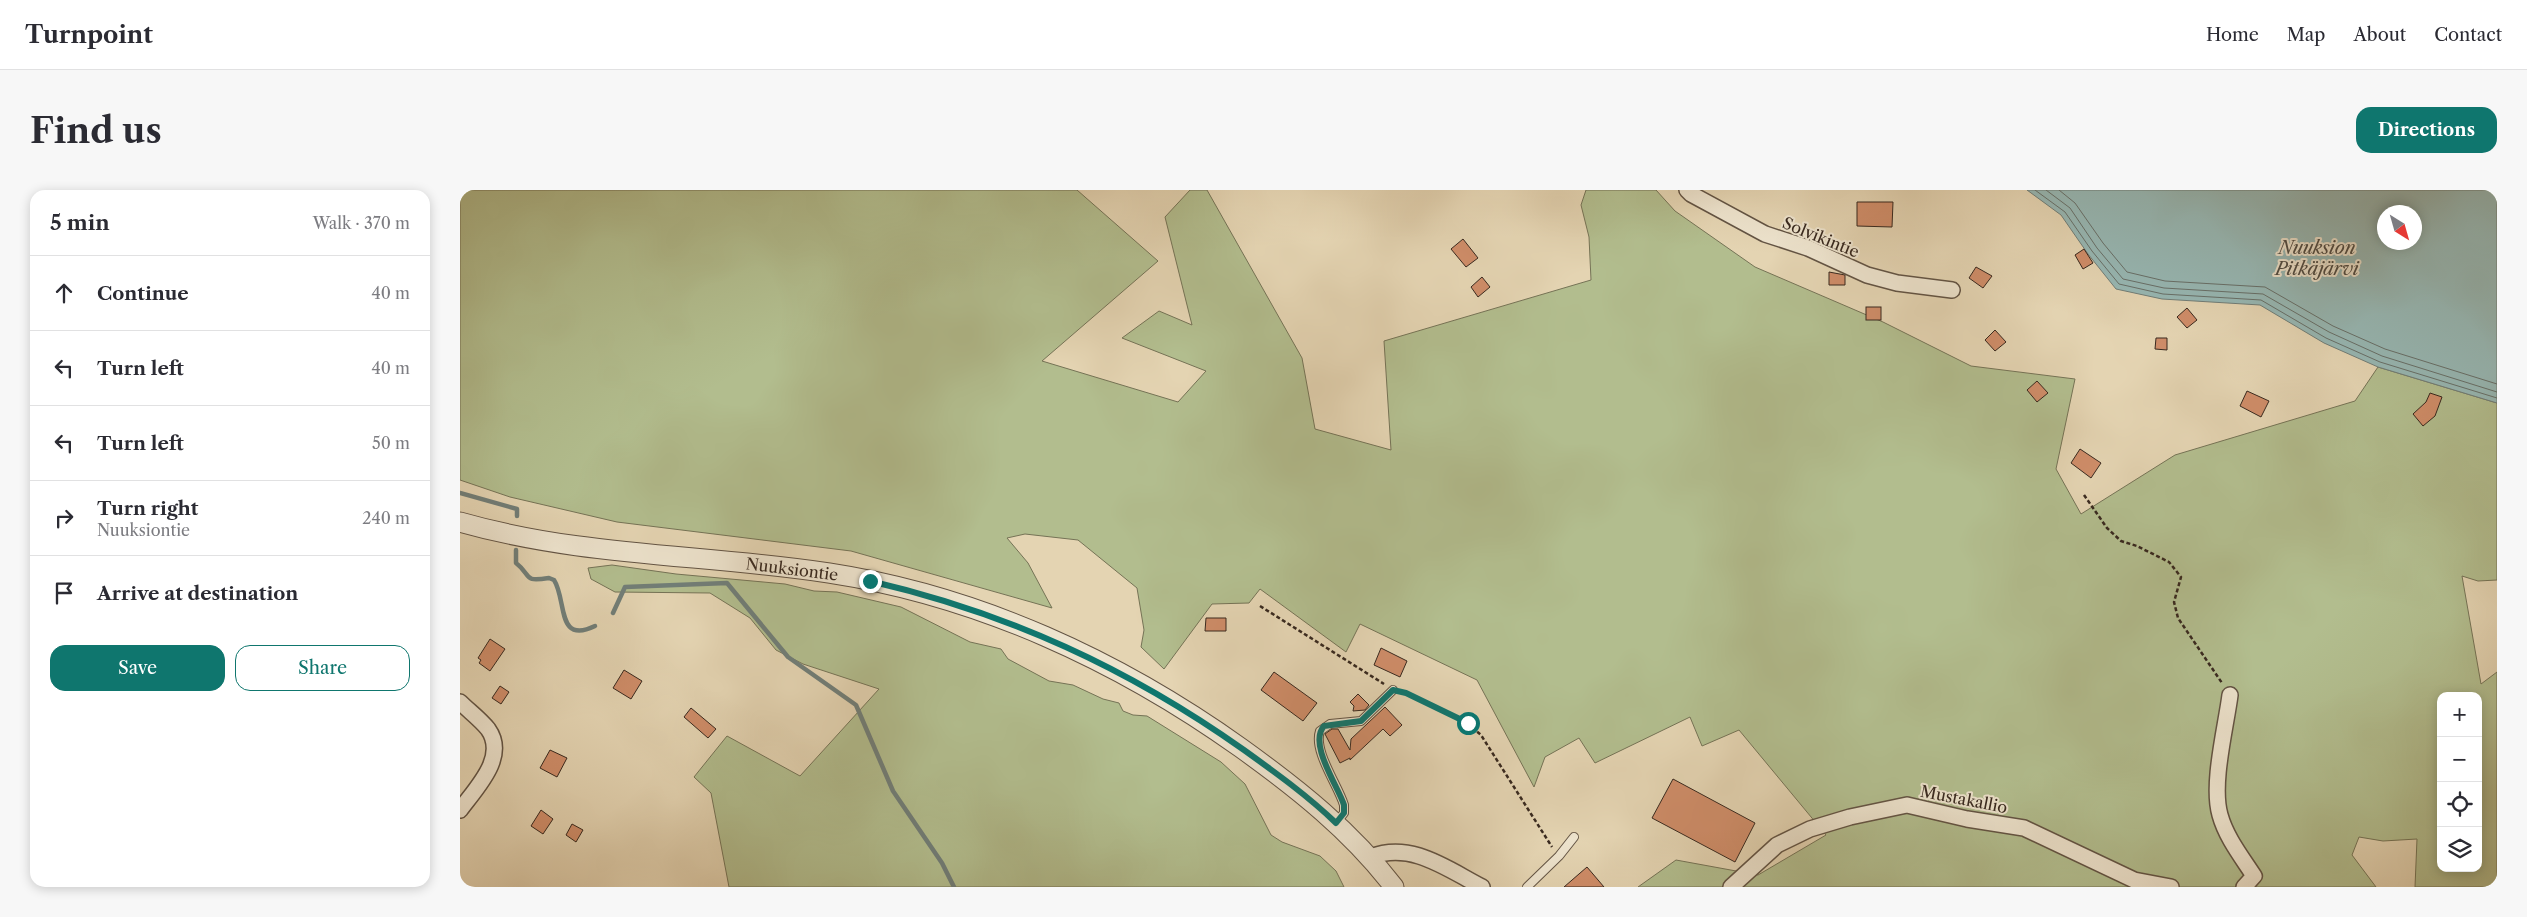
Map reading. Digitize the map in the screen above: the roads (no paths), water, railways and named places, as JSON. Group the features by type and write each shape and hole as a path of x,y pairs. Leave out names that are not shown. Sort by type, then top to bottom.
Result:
{"street":[{"name":"Solvikintie","path":"1687,190 1690,194 1765,234 1808,248 1867,274 1897,283 1952,290"},
{"name":"Nuuksiontie","path":"460,522 506,535 566,546 770,565 831,573 904,589 968,607 1030,630 1079,652 1169,700 1262,763 1336,823 1371,857 1394,887"},
{"path":"2230,695 2217,787 2218,805 2227,835 2254,876 2244,887"},
{"path":"460,702 487,728 493,739 494,756 488,771 460,810"},
{"name":"Mustakallio","path":"1731,887 1777,845 1810,830 1850,817 1907,805 2024,828 2134,880 2170,887"},
{"path":"1371,857 1383,852 1400,851 1419,855 1482,887"}],"lane":[{"path":"1336,823 1344,813 1344,805 1324,762 1319,742 1320,731 1330,724 1361,721 1393,690"},
{"path":"1527,887 1559,856 1574,837"}],"water":[{"name":"Nuuksion Pitkäjärvi","path":"2027,190 2497,190 2497,403 2378,367 2324,343 2260,305 2162,299 2116,289 2088,254 2061,215"}],"waterway":[{"path":"460,493 517,509 517,516"},
{"path":"516,550 516,563 528,577 554,580 568,625 574,630 583,630 595,626"},
{"path":"613,613 625,587 727,583 788,657 856,705 893,791 942,863 954,887"}]}
